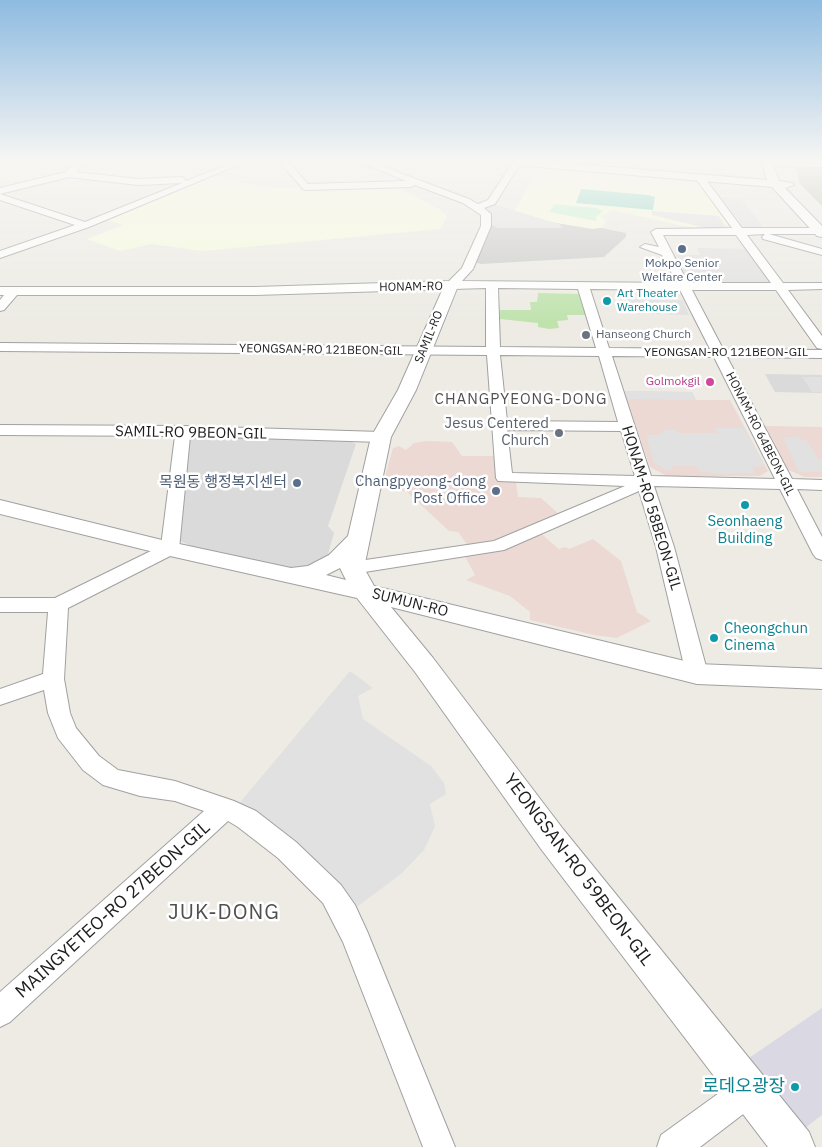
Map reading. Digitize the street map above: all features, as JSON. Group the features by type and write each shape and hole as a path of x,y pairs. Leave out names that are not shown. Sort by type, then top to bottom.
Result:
{"street":[{"path":"57,216 86,225"},
{"path":"0,254 109,216"},
{"name":"SAMIL-RO","path":"358,580 358,538 381,437 407,390 451,286 467,269 486,226 486,216"},
{"path":"728,216 822,345"},
{"path":"807,216 821,229"},
{"path":"810,216 821,229"},
{"path":"658,231 821,229"},
{"path":"739,230 822,252"},
{"name":"HONAM-RO 64BEON-GIL","path":"658,231 683,287 822,554"},
{"path":"645,247 667,253"},
{"path":"492,285 494,351 504,478 822,485"},
{"name":"HONAM-RO","path":"0,291 255,291 492,285 822,286"},
{"name":"HONAM-RO 58BEON-GIL","path":"583,285 665,547 697,674"},
{"path":"0,307 14,291"},
{"name":"YEONGSAN-RO 121BEON-GIL","path":"0,347 822,354"},
{"path":"500,425 626,427"},
{"name":"SAMIL-RO 9BEON-GIL","path":"0,430 183,431 381,437"},
{"path":"0,605 58,605 170,549 183,431"},
{"path":"358,580 498,546 630,490 643,481"},
{"name":"SUMUN-RO","path":"0,508 170,549 293,574 358,580 697,674 822,679"},
{"path":"293,574 312,573 337,560 358,538"},
{"name":"YEONGSAN-RO 59BEON-GIL","path":"358,580 424,665 552,839 748,1091 794,1147"},
{"path":"58,605 53,679 59,713 66,732 90,762 111,778 140,786 175,791 225,808 247,819 288,850 332,894 345,914 439,1147"},
{"path":"0,698 53,679"},
{"name":"MAINGYETEO-RO 27BEON-GIL","path":"0,1012 225,808"},
{"path":"673,1147 748,1091"}],"shaded area":[{"path":"113,216 447,216 440,229 203,251 151,244 120,251 87,239 123,225 104,219"},
{"path":"491,216 529,216 550,222 626,233 626,237 604,257 481,264 475,262"},
{"path":"491,216 530,216 559,224 563,228 498,228 490,224"},
{"path":"529,216 602,216 606,222 601,228 592,229 550,222"},
{"path":"637,216 721,216 728,225 718,229 697,229"},
{"path":"654,216 719,216 727,229 706,228"},
{"path":"735,216 754,216 765,229 745,229"},
{"path":"697,248 747,249 770,283 688,281 676,255 700,255"},
{"path":"628,299 683,300 689,315 618,313 617,309 631,309"},
{"path":"765,374 822,375 822,393 775,392"},
{"path":"802,377 822,377 822,392 812,392"},
{"path":"624,391 692,392 696,400 730,400 768,471 760,476 667,476 650,467"},
{"path":"624,391 692,392 696,400 626,399"},
{"path":"764,426 822,427 822,477 805,477 786,469"},
{"path":"715,428 744,428 765,466 752,467 755,473 718,474 699,471 696,466 672,466 673,470 667,470 654,463 646,435 659,435 664,430 676,430 678,433 717,433"},
{"path":"190,433 346,439 356,444 328,526 334,533 326,561 296,570 193,547 176,539"},
{"path":"783,437 795,437 807,441 818,459 822,459 822,472 799,472"},
{"path":"427,441 452,442 462,456 496,456 516,482 518,497 541,498 560,515 531,525 559,549 565,547 569,549 593,539 621,561 637,612 651,621 617,638 594,635 530,620 530,612 510,596 466,580 475,575 461,549 469,547 458,532 449,531 406,491 382,488 393,448 399,446 406,450 414,443"},
{"path":"350,671 373,688 358,696 363,719 431,766 444,783 446,794 430,804 435,826 424,850 401,874 353,910 324,867 292,842 237,806"},
{"name":"로데오광장","path":"822,1008 822,1115 801,1131 746,1060"}],"green space":[{"path":"568,216 598,216 596,221"},
{"path":"538,293 580,294 588,315 567,315 568,320 557,321 559,328 549,329 538,327 538,323 500,319 500,310 531,310 530,302 537,302"}],"place":[{"name":"Mokpo Senior Welfare Center","path":"682,249"},
{"name":"Art Theater Warehouse","path":"607,301"},
{"name":"Hanseong Church","path":"586,335"},
{"name":"Golmokgil","path":"710,382"},
{"name":"Jesus Centered Church","path":"559,433"},
{"name":"목원동 행정복지센터","path":"297,483"},
{"name":"Changpyeong-dong Post Office","path":"496,491"},
{"name":"Seonhaeng Building","path":"745,505"},
{"name":"Cheongchun Cinema","path":"714,638"},
{"name":"로데오광장","path":"795,1087"}],"district":[{"name":"CHANGPYEONG-DONG","path":"521,400"},
{"name":"JUK-DONG","path":"224,913"}]}
